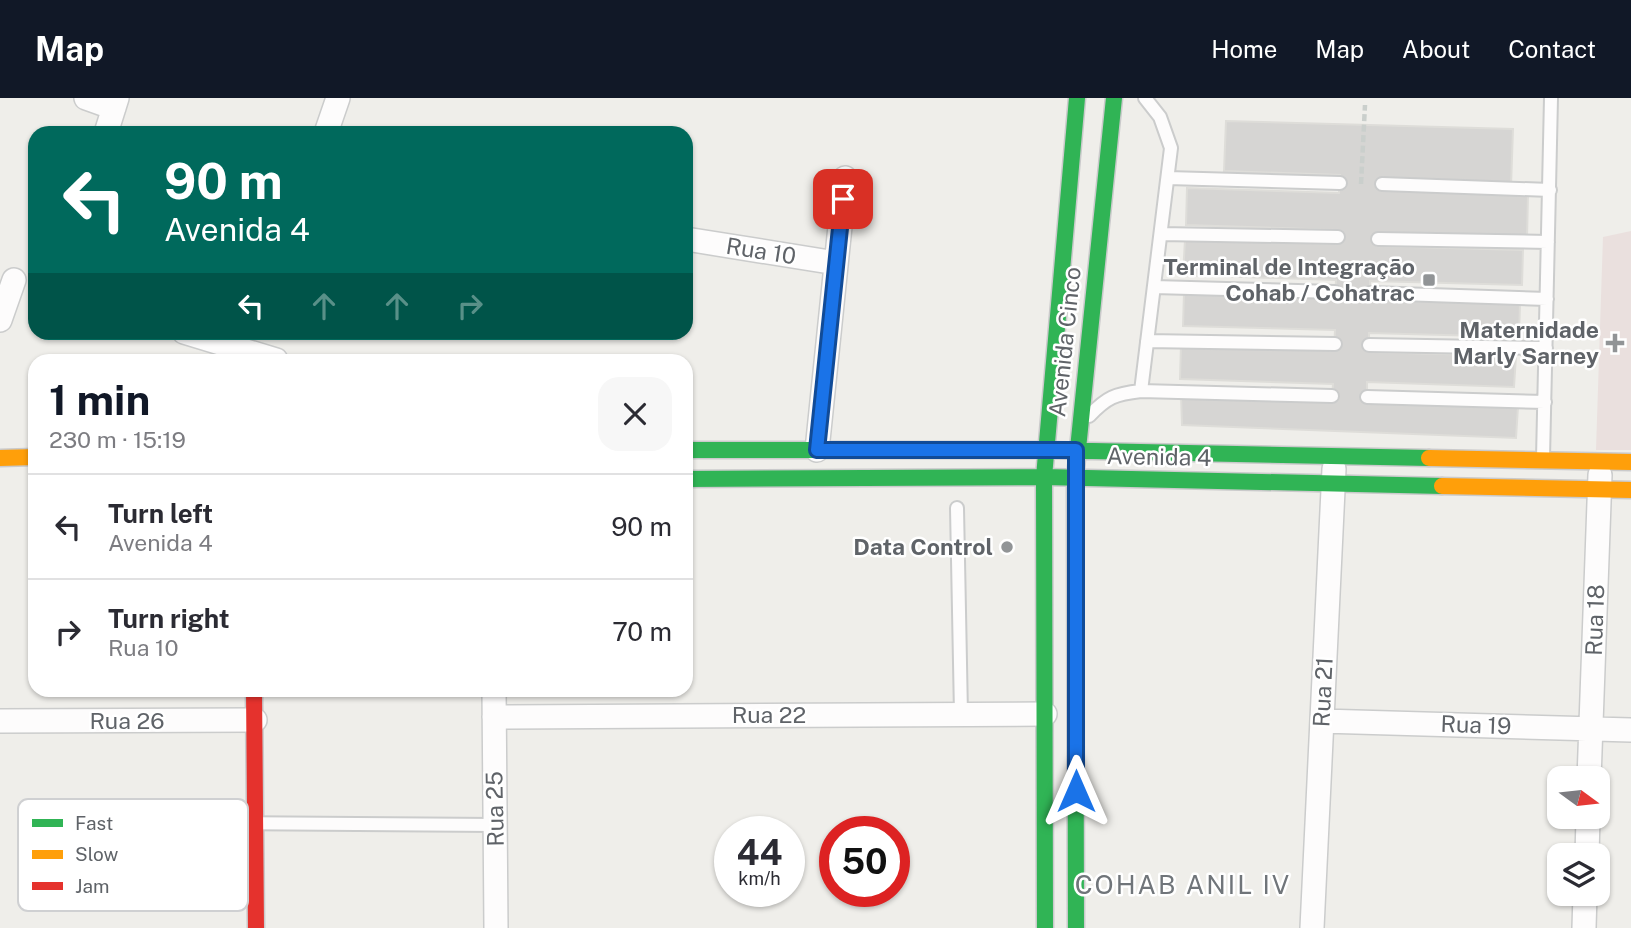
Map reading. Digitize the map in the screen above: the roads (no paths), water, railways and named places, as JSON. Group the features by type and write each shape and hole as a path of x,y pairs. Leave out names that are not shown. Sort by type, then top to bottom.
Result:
{"main road":[{"name":"Avenida Cinco","path":"1045,928 1045,450 1077,98"},
{"name":"Avenida Cinco","path":"1076,928 1074,478 1114,98"},
{"name":"Avenida 4","path":"693,450 1076,450 1631,462"},
{"path":"0,458 28,457"},
{"name":"Avenida 4","path":"693,479 1044,477 1631,490"},
{"path":"250,697 239,718 256,823 256,928"}],"street":[{"path":"86,98 116,103 108,126"},
{"path":"328,126 338,98"},
{"path":"817,450 845,178"},
{"name":"Rua 10","path":"693,240 836,263"},
{"path":"0,320 16,280"},
{"path":"216,340 252,349"},
{"name":"Rua 21","path":"1312,928 1335,456"},
{"name":"Rua 18","path":"1590,766 1600,461"},
{"name":"Rua 25","path":"494,697 496,928"},
{"name":"Rua 22","path":"494,717 1045,714"},
{"name":"Rua 26","path":"0,721 239,718"},
{"name":"Rua 19","path":"1322,721 1631,730"},
{"path":"1584,928 1585,906"}],"lane":[{"path":"1141,391 1171,148 1160,117 1145,98"},
{"path":"1542,488 1551,98"},
{"path":"1168,178 1340,183"},
{"path":"1382,184 1550,190"},
{"path":"1161,234 1338,237"},
{"path":"1378,239 1548,243"},
{"path":"1154,287 1335,292"},
{"path":"1370,293 1547,299"},
{"path":"1147,341 1335,344"},
{"path":"1369,345 1546,348"},
{"path":"1079,426 1105,400 1119,393 1141,391 1332,396"},
{"path":"1367,397 1545,402"},
{"path":"957,508 961,714"},
{"path":"248,823 495,825"}],"place":[{"name":"Terminal de Integração Cohab / Cohatrac","path":"1429,280"},
{"name":"Maternidade Marly Sarney","path":"1615,343"},
{"name":"Data Control","path":"1007,547"}],"district":[{"name":"COHAB ANIL IV","path":"1183,885"}]}
